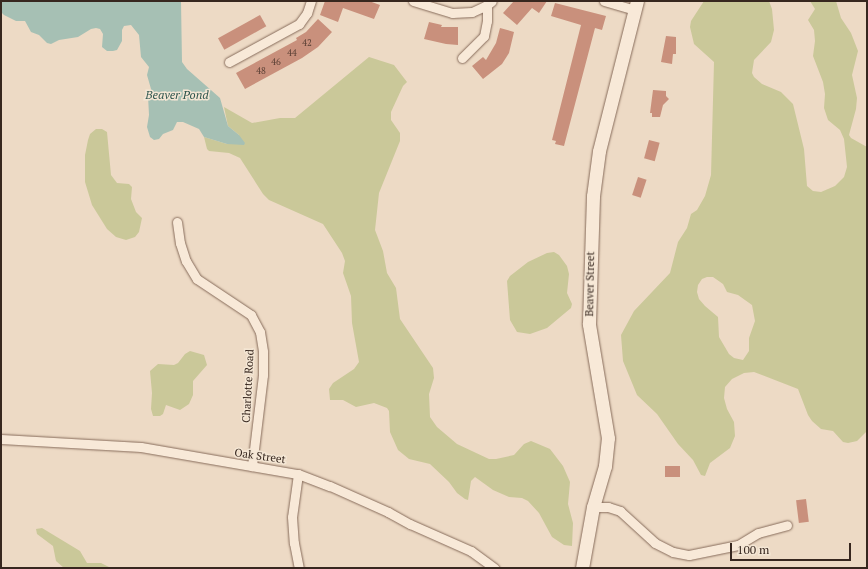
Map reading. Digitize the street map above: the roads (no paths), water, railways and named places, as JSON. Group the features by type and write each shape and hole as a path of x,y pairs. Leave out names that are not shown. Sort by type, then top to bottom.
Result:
{"street":[{"path":"229,62 299,24 308,13 311,1"},
{"path":"414,1 452,13 472,12 490,3"},
{"path":"604,1 636,5"},
{"path":"462,58 484,36 490,3"},
{"name":"Beaver Street","path":"582,568 593,507 605,466 608,438 589,324 593,196 599,151 636,5"},
{"name":"Charlotte Road","path":"177,222 180,243 186,261 197,279 251,315 260,332 263,352 263,375 252,466"},
{"name":"Oak Street","path":"1,439 141,448 223,463 252,466 298,474 330,486 471,551 494,568"},
{"path":"298,474 292,517 294,543 299,568"},
{"path":"593,507 608,506 620,511 655,543 673,552 689,555 715,551 738,545 758,533 787,525"}],"water":[{"name":"Beaver Pond","path":"1,1 181,1 182,62 187,69 220,98 228,126 239,135 245,143 244,145 227,144 204,137 199,129 183,122 177,122 173,130 163,134 159,139 154,140 150,137 147,127 149,115 148,96 151,89 147,75 149,67 141,57 139,35 131,25 124,26 122,30 122,41 117,50 113,51 107,51 102,47 103,34 100,29 96,28 91,29 78,37 59,40 51,44 47,43 39,35 31,32 25,21 16,21 4,15 1,12"}]}
